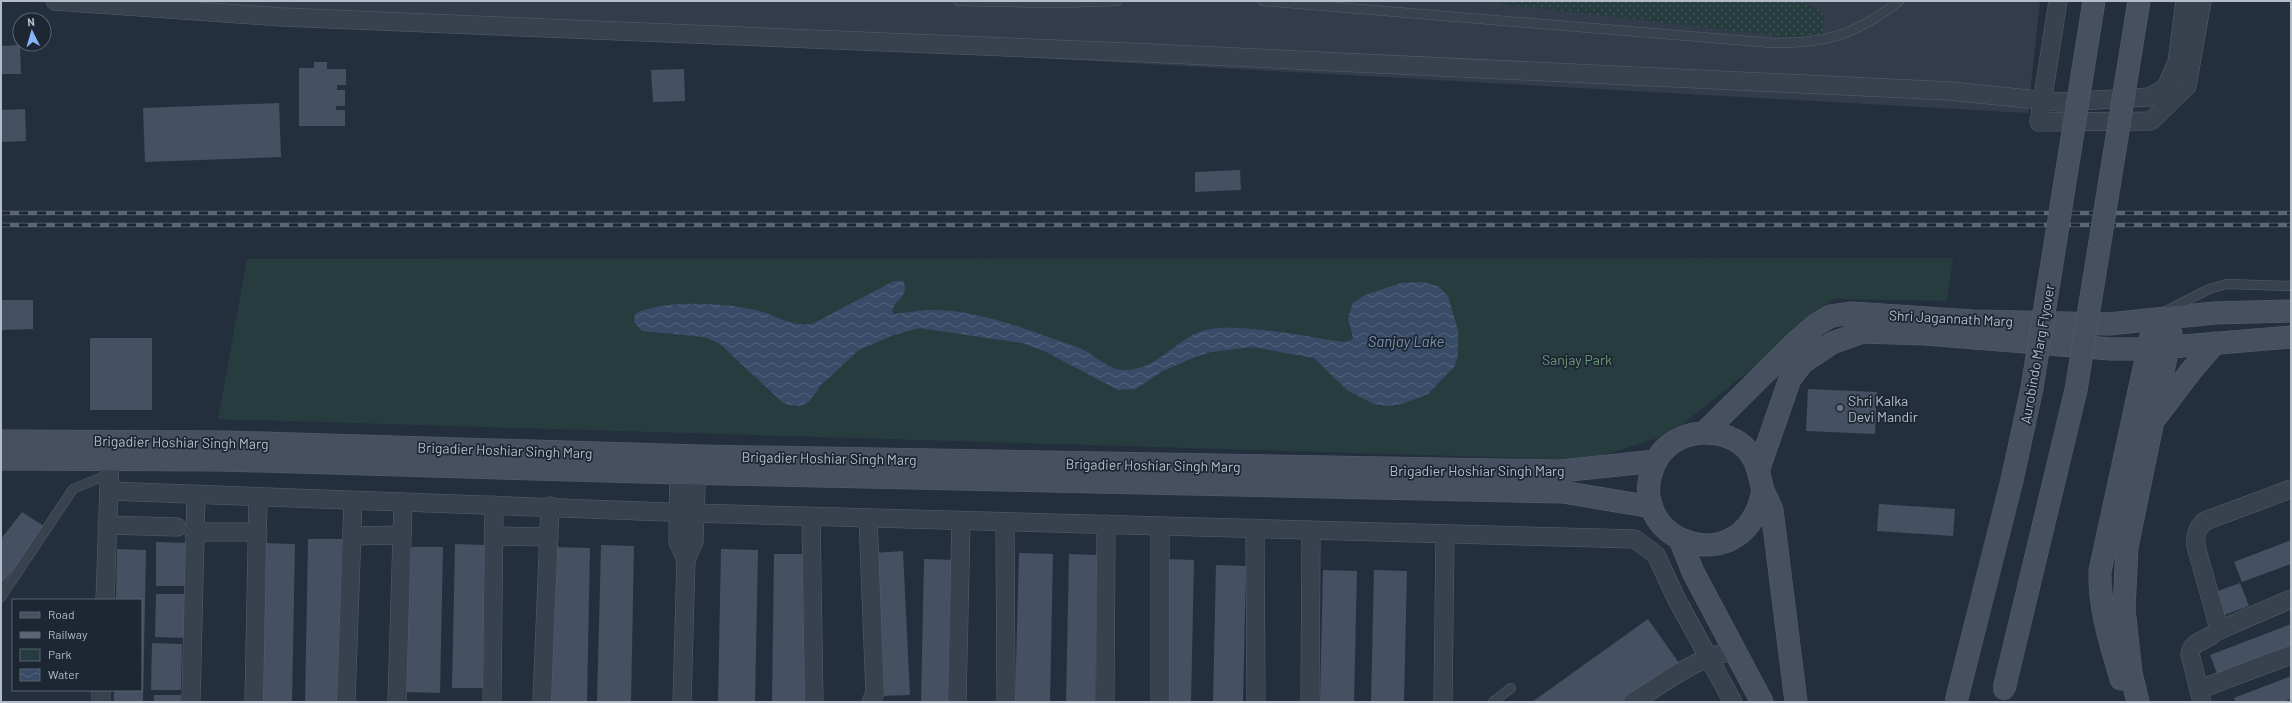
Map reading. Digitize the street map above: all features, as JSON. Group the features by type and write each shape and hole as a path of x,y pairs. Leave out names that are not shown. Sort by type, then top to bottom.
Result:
{"street":[{"path":"55,1 282,17 1173,54 1950,92 2059,102 2150,97 2166,87 2177,62 2185,1"},
{"path":"2058,1 2039,122 2151,122 2187,86 2202,1"},
{"name":"Aurobindo Marg Flyover","path":"1956,702 2012,480 2032,388 2094,1"},
{"path":"2003,695 2076,390 2139,1"},
{"name":"Shri Jagannath Marg","path":"1705,432 1796,342 1817,324 1831,316 1852,313 1972,321 2109,324 2214,313 2291,311"},
{"path":"2138,702 2131,673 2124,609 2127,547 2152,423 2158,348 2158,319"},
{"name":"Shri Jagannath Marg","path":"1759,468 1790,379 1802,363 1817,352 1845,337 1863,332 1890,332 2094,349 2158,348 2291,337"},
{"path":"2152,423 2191,371 2215,343"},
{"path":"2126,702 2103,613 2100,591 2100,572 2158,348"},
{"path":"1763,489 1760,505 1753,520 1742,532 1728,541 1712,545 1695,545 1680,539 1663,526 1652,507 1649,484 1656,461 1669,446 1686,436 1705,432 1722,435 1737,442 1750,453 1759,468 1763,489 1772,510 1796,702"},
{"name":"Brigadier Hoshiar Singh Marg","path":"1,441 224,442 688,464 1563,492 1652,507"},
{"name":"Brigadier Hoshiar Singh Marg","path":"1,459 109,474 688,464 1561,471 1656,461"},
{"path":"682,702 686,560 694,542 686,513 688,464"},
{"path":"105,599 109,474 196,495 550,506 686,513 1635,539 1656,555 1678,600 1710,658 1726,700"},
{"path":"2217,631 2218,625 2196,546 2195,537 2199,527 2205,521 2291,489"},
{"path":"191,702 196,495"},
{"path":"254,702 258,497"},
{"path":"346,702 353,536 353,501"},
{"path":"397,702 403,502"},
{"path":"492,702 494,505"},
{"path":"542,702 550,506"},
{"path":"811,516 814,702"},
{"path":"868,518 875,693 872,702"},
{"path":"957,702 961,520"},
{"path":"1005,522 1006,702"},
{"path":"1106,524 1106,702"},
{"path":"108,525 177,527"},
{"path":"1160,526 1160,702"},
{"path":"1255,528 1256,702"},
{"path":"1310,702 1311,530"},
{"path":"194,532 258,532"},
{"path":"1443,702 1445,534"},
{"path":"353,536 402,535"},
{"path":"493,536 549,537"},
{"path":"1680,539 1693,572 1760,698 1785,693 1792,678"},
{"path":"2291,598 2217,631 2193,645 2190,654 2201,696 2291,655"},
{"path":"1633,702 1689,666 1717,654 1730,652 1737,654"},
{"path":"101,691 101,702"}],"lane":[{"path":"958,1 1058,3 1117,1"},
{"path":"1263,1 1773,43 1807,43 1837,38 1870,22 1899,1"},
{"path":"2158,319 2209,289 2228,284 2291,286"},
{"path":"1,597 73,489 109,474"},
{"path":"1493,702 1511,688"}],"shaded area":[{"path":"17,1 2040,1 2028,113"}],"green space":[{"path":"1476,1 1802,1 1824,14 1822,41"},
{"name":"Sanjay Park","path":"1953,258 1947,301 1833,299 1787,341 1670,434 1589,460 218,419 247,259"}],"water":[{"name":"Sanjay Lake","path":"894,281 903,281 905,291 892,311 894,314 927,310 946,310 985,317 1024,328 1079,348 1090,353 1105,364 1122,370 1145,366 1164,355 1182,341 1202,331 1215,328 1251,329 1343,342 1350,341 1353,338 1348,318 1353,303 1365,295 1401,283 1424,282 1439,287 1448,296 1458,330 1458,356 1454,367 1428,394 1402,404 1388,406 1374,404 1348,391 1314,358 1252,347 1211,352 1195,357 1163,371 1136,389 1118,390 1046,352 1022,343 919,328 894,335 859,350 821,385 809,402 800,406 789,405 782,402 720,344 705,337 642,331 634,322 635,314 647,309 678,304 714,304 759,311 793,323 814,323"}],"building":[{"path":"12,45 12,52 20,52 21,74 1,74 1,46"},
{"path":"314,62 327,62 327,69 346,69 346,85 337,85 337,90 345,90 345,106 336,106 336,110 345,110 345,126 299,126 299,68 314,68"},
{"path":"684,69 685,101 653,102 651,70"},
{"path":"279,103 281,157 145,162 143,108"},
{"path":"25,109 26,141 1,142 1,110"},
{"path":"1240,170 1241,190 1195,192 1195,172"},
{"path":"1,300 33,300 33,329 1,330"},
{"path":"90,338 152,338 152,410 90,410"},
{"path":"1808,389 1877,392 1875,434 1806,431"},
{"path":"1879,504 1955,509 1953,536 1877,531"},
{"path":"22,512 47,528 1,585 1,539"},
{"path":"308,539 342,539 339,702 305,702"},
{"path":"2291,540 2291,564 2242,582 2234,562"},
{"path":"156,542 187,543 186,586 156,586"},
{"path":"263,543 295,544 292,702 260,702"},
{"path":"455,544 486,545 483,688 452,688"},
{"path":"601,545 634,546 631,702 597,702"},
{"path":"408,547 443,547 440,693 404,692"},
{"path":"553,547 590,548 587,702 550,702"},
{"path":"117,549 146,550 143,702 114,702 114,691 142,691 142,599 116,599"},
{"path":"721,549 758,550 755,702 718,702"},
{"path":"903,551 910,695 880,696 874,553"},
{"path":"1019,553 1053,554 1050,702 1015,702"},
{"path":"774,554 805,554 805,702 772,702"},
{"path":"1069,554 1098,555 1095,702 1066,702"},
{"path":"924,559 954,560 951,702 921,702"},
{"path":"1164,559 1194,560 1191,702 1161,702"},
{"path":"1216,565 1246,566 1243,702 1213,702"},
{"path":"1323,570 1357,571 1354,702 1320,702"},
{"path":"1374,570 1407,571 1404,702 1371,702"},
{"path":"2240,583 2249,606 2222,616 2212,593"},
{"path":"156,594 186,594 186,638 155,637"},
{"path":"1648,619 1679,663 1624,702 1532,702"},
{"path":"2291,624 2291,647 2218,676 2210,655"},
{"path":"152,643 182,644 181,690 151,690"},
{"path":"2291,676 2291,699 2282,702 2236,702 2234,698"},
{"path":"154,695 181,695 181,702 154,702"}],"railway":[{"path":"1,213 2291,213"},
{"path":"1,225 2291,225"}],"place":[{"name":"Shri Kalka Devi Mandir","path":"1840,408"}]}
